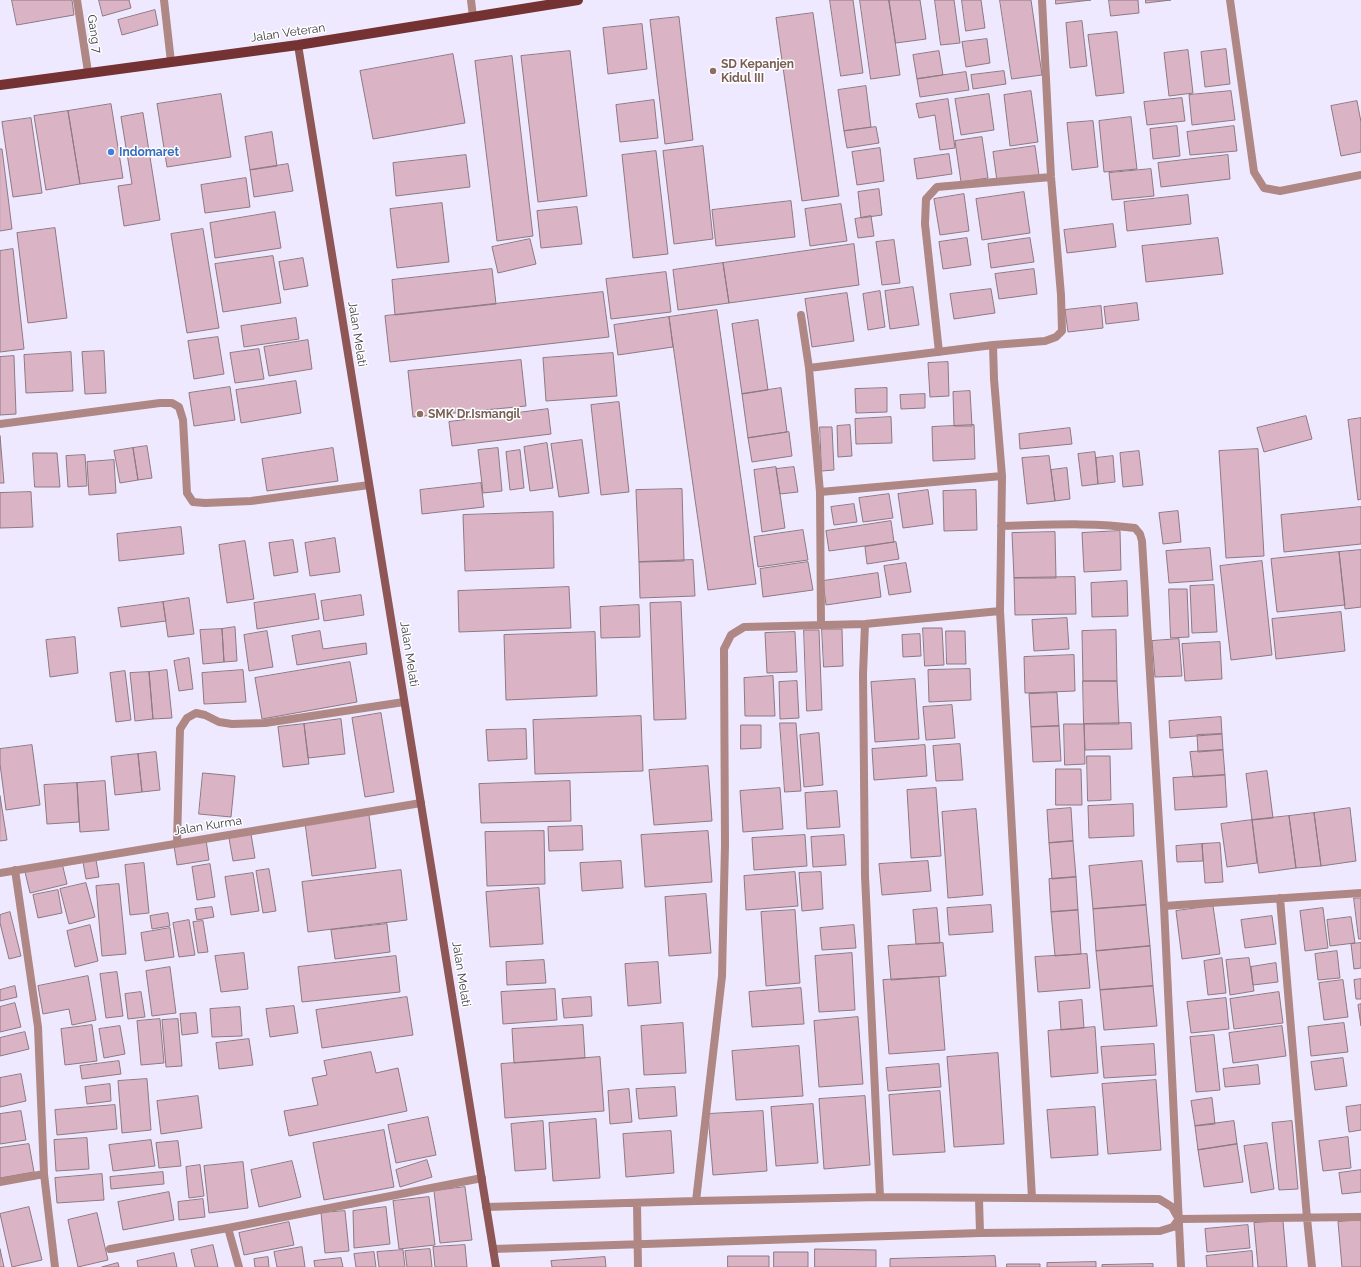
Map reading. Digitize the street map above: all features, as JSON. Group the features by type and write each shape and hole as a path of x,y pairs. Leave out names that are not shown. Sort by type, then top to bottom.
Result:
{"main road":[{"name":"Jalan Veteran","path":"0,85 298,45 578,0"},
{"name":"Jalan Melati","path":"298,45 496,1267"}],"street":[{"name":"Gang 7","path":"77,0 88,72"},
{"path":"164,0 171,62"},
{"path":"470,0 472,17"},
{"path":"809,368 994,345 1045,341 1056,337 1062,331 1062,295 1051,177 1042,0"},
{"path":"1230,0 1254,172 1264,188 1280,191 1361,175"},
{"path":"939,352 926,224 926,199 937,188 1051,177"},
{"path":"801,315 809,368 820,492 821,625"},
{"path":"994,345 994,378 1002,476 1002,566 1000,611 1032,1198"},
{"path":"0,424 160,403 172,403 179,407 183,420 187,493 193,502 206,503 251,501 369,485"},
{"path":"820,492 1002,476"},
{"path":"1001,526 1086,524 1108,525 1135,528 1140,534 1142,541 1164,906 1181,1267"},
{"path":"696,1201 722,976 725,845 724,649 731,635 744,627 865,624 1000,611"},
{"path":"865,624 863,674 865,876 880,1197"},
{"path":"177,843 180,729 186,718 196,713 205,715 219,722 232,724 265,723 404,702"},
{"name":"Jalan Kurma","path":"0,873 421,802"},
{"path":"15,870 38,1027 44,1174 55,1267"},
{"path":"1164,906 1361,893"},
{"path":"1280,898 1312,1267"},
{"path":"0,1182 44,1174"},
{"path":"110,1249 228,1228 482,1178"},
{"path":"486,1207 880,1197 978,1199 1159,1199 1172,1207 1179,1219"},
{"path":"978,1199 980,1233"},
{"path":"637,1203 638,1267"},
{"path":"1179,1219 1361,1217"},
{"path":"493,1249 980,1233 1160,1231 1173,1227 1179,1219"},
{"path":"228,1228 239,1267"}],"building":[{"path":"12,0 72,0 74,15 17,25"},
{"path":"99,0 129,0 131,8 103,16"},
{"path":"830,0 853,0 863,73 841,76"},
{"path":"860,0 889,0 900,75 871,79"},
{"path":"889,0 920,0 926,39 896,43"},
{"path":"935,0 954,0 960,43 941,45"},
{"path":"962,0 981,0 985,28 966,31"},
{"path":"1000,0 1031,0 1042,75 1012,79"},
{"path":"1056,0 1091,0 1056,4"},
{"path":"1109,0 1138,0 1139,13 1111,16"},
{"path":"1146,0 1171,0 1146,3"},
{"path":"155,10 158,25 122,35 118,20"},
{"path":"813,13 839,196 802,201 776,18"},
{"path":"679,17 693,140 665,144 650,20"},
{"path":"1082,21 1087,66 1070,68 1066,23"},
{"path":"642,24 647,69 608,74 603,28"},
{"path":"1117,32 1124,93 1096,96 1088,35"},
{"path":"987,39 990,63 966,67 962,42"},
{"path":"1226,49 1230,84 1205,87 1201,52"},
{"path":"1188,50 1193,93 1169,96 1164,53"},
{"path":"570,51 587,196 538,202 521,56"},
{"path":"939,51 943,75 917,79 913,55"},
{"path":"453,54 465,123 373,139 360,71"},
{"path":"512,56 533,236 497,241 475,61"},
{"path":"1004,71 1006,84 973,89 971,75"},
{"path":"966,72 969,90 920,97 917,79"},
{"path":"866,86 871,127 844,131 838,90"},
{"path":"1031,91 1038,142 1010,146 1004,95"},
{"path":"1231,91 1235,120 1192,125 1189,95"},
{"path":"221,94 231,157 167,167 157,104"},
{"path":"989,94 994,130 961,135 955,99"},
{"path":"1182,98 1185,121 1147,125 1144,102"},
{"path":"948,99 955,148 940,150 935,115 919,118 916,104"},
{"path":"654,100 658,138 620,142 616,105"},
{"path":"1357,101 1361,122 1361,152 1341,156 1331,106"},
{"path":"111,104 123,178 80,184 68,111"},
{"path":"68,111 80,184 46,190 34,116"},
{"path":"143,113 160,220 124,226 118,186 132,184 121,117"},
{"path":"1131,117 1137,169 1104,172 1099,121"},
{"path":"31,118 42,193 13,197 2,122"},
{"path":"1093,121 1098,167 1072,170 1067,123"},
{"path":"1177,126 1180,156 1153,159 1150,129"},
{"path":"1234,126 1237,151 1190,155 1187,132"},
{"path":"876,127 879,143 847,148 844,131"},
{"path":"272,132 277,166 250,170 245,137"},
{"path":"982,137 988,178 961,182 955,141"},
{"path":"703,146 713,239 674,244 663,151"},
{"path":"1035,146 1039,175 997,181 993,152"},
{"path":"880,148 884,181 857,185 852,152"},
{"path":"0,149 2,149 12,229 0,231"},
{"path":"656,151 668,254 633,258 622,155"},
{"path":"949,154 952,174 917,179 914,159"},
{"path":"466,155 470,187 396,196 393,163"},
{"path":"1228,155 1230,179 1161,187 1158,163"},
{"path":"288,164 293,191 254,197 250,170"},
{"path":"1151,169 1154,196 1112,200 1109,173"},
{"path":"246,178 250,207 205,213 201,185"},
{"path":"879,189 882,215 861,218 858,192"},
{"path":"1024,192 1030,233 982,240 976,199"},
{"path":"964,194 969,231 940,235 934,199"},
{"path":"1188,195 1191,224 1127,231 1124,202"},
{"path":"791,201 795,237 716,246 712,210"},
{"path":"442,203 449,262 397,268 390,209"},
{"path":"841,204 847,241 810,246 805,209"},
{"path":"577,207 582,244 541,248 537,211"},
{"path":"275,212 281,248 215,258 210,223"},
{"path":"871,216 874,236 858,238 855,219"},
{"path":"1113,224 1116,247 1067,253 1064,230"},
{"path":"55,228 67,318 28,323 17,233"},
{"path":"203,229 219,328 187,333 171,234"},
{"path":"967,238 971,265 943,269 939,242"},
{"path":"1030,238 1034,262 991,268 988,244"},
{"path":"1218,238 1223,274 1146,282 1142,246"},
{"path":"530,239 536,264 498,273 492,247"},
{"path":"894,240 900,283 882,285 876,242"},
{"path":"854,244 859,285 729,303 723,263"},
{"path":"13,249 24,349 0,352 0,251"},
{"path":"273,256 281,303 223,312 215,264"},
{"path":"303,258 308,286 284,290 279,262"},
{"path":"723,263 729,303 678,310 673,270"},
{"path":"492,269 496,304 395,315 392,280"},
{"path":"1034,269 1037,294 999,299 995,274"},
{"path":"666,272 671,312 611,319 606,279"},
{"path":"913,287 919,325 890,329 885,291"},
{"path":"991,289 995,313 954,319 950,294"},
{"path":"880,291 885,327 868,330 863,294"},
{"path":"603,292 609,337 390,362 385,316"},
{"path":"847,293 854,341 812,347 805,299"},
{"path":"1137,303 1139,320 1106,324 1104,307"},
{"path":"1101,306 1103,328 1068,332 1065,310"},
{"path":"717,310 756,584 708,590 669,317"},
{"path":"669,317 673,347 618,355 614,325"},
{"path":"296,318 299,339 244,347 241,326"},
{"path":"758,320 768,390 742,394 732,324"},
{"path":"218,337 224,374 194,379 188,341"},
{"path":"308,340 312,369 269,376 264,347"},
{"path":"259,349 264,379 235,383 230,353"},
{"path":"104,351 106,393 85,394 82,352"},
{"path":"71,352 73,391 26,393 24,355"},
{"path":"613,353 617,396 546,401 543,358"},
{"path":"14,356 16,414 0,415 0,357"},
{"path":"521,360 526,406 413,417 408,371"},
{"path":"948,362 949,396 930,397 928,363"},
{"path":"296,381 301,413 241,423 236,390"},
{"path":"230,387 235,420 194,426 189,393"},
{"path":"781,388 787,432 748,438 742,394"},
{"path":"887,388 887,412 856,413 855,389"},
{"path":"970,391 972,426 954,426 953,392"},
{"path":"925,394 925,408 901,409 900,395"},
{"path":"619,402 629,492 601,495 591,405"},
{"path":"548,409 551,434 452,446 449,422"},
{"path":"1306,416 1312,439 1264,452 1257,428"},
{"path":"891,417 892,443 856,444 855,419"},
{"path":"1361,418 1361,499 1358,500 1348,420"},
{"path":"850,425 852,456 838,457 837,426"},
{"path":"974,425 975,459 933,461 932,427"},
{"path":"820,427 832,427 834,470 822,471"},
{"path":"1070,428 1072,444 1020,449 1019,434"},
{"path":"789,432 792,456 752,462 748,438"},
{"path":"0,436 4,483 0,483"},
{"path":"582,440 589,493 559,497 551,444"},
{"path":"547,443 553,488 530,491 524,447"},
{"path":"147,446 152,478 138,480 133,448"},
{"path":"133,448 138,480 120,483 114,451"},
{"path":"333,448 338,481 267,491 262,459"},
{"path":"498,448 502,491 483,493 478,450"},
{"path":"1258,449 1264,556 1226,558 1219,451"},
{"path":"520,450 524,488 510,490 506,452"},
{"path":"1139,451 1143,485 1123,487 1120,453"},
{"path":"1095,452 1098,484 1082,486 1078,454"},
{"path":"33,453 57,453 60,487 35,487"},
{"path":"85,455 87,486 68,487 66,456"},
{"path":"1049,456 1055,501 1027,504 1022,458"},
{"path":"1113,456 1115,482 1098,484 1096,458"},
{"path":"114,460 116,493 89,495 87,462"},
{"path":"776,467 785,528 762,532 754,470"},
{"path":"794,467 798,492 780,494 776,469"},
{"path":"1067,468 1070,499 1055,501 1051,470"},
{"path":"481,483 484,507 422,514 420,490"},
{"path":"682,489 684,561 639,562 636,490"},
{"path":"928,490 933,524 903,528 898,494"},
{"path":"976,490 977,530 944,531 943,491"},
{"path":"31,492 33,527 0,528 0,493"},
{"path":"889,494 893,518 863,522 859,498"},
{"path":"854,504 857,522 834,525 831,507"},
{"path":"1361,507 1361,544 1284,552 1281,515"},
{"path":"1178,511 1181,542 1163,544 1159,513"},
{"path":"553,512 554,568 465,571 463,515"},
{"path":"891,521 894,542 829,551 826,531"},
{"path":"181,527 184,554 119,561 117,534"},
{"path":"803,530 808,560 758,567 754,537"},
{"path":"1120,531 1121,570 1084,572 1082,533"},
{"path":"1055,532 1056,578 1014,578 1012,533"},
{"path":"335,538 340,572 310,576 305,543"},
{"path":"293,540 298,572 274,576 269,543"},
{"path":"245,541 254,599 227,603 219,545"},
{"path":"896,542 899,559 867,564 865,547"},
{"path":"1210,548 1213,580 1169,583 1166,551"},
{"path":"1361,550 1361,607 1345,609 1339,552"},
{"path":"1339,552 1345,605 1277,612 1271,559"},
{"path":"693,560 695,596 640,598 639,562"},
{"path":"1262,561 1272,655 1231,660 1220,566"},
{"path":"808,562 813,590 763,597 760,569"},
{"path":"906,563 911,592 889,595 884,566"},
{"path":"878,573 881,597 826,605 823,581"},
{"path":"1075,577 1076,614 1015,615 1014,578"},
{"path":"1127,581 1128,616 1092,617 1091,583"},
{"path":"1214,585 1217,632 1192,633 1190,586"},
{"path":"569,587 571,628 459,632 458,591"},
{"path":"1169,589 1187,589 1189,637 1171,638"},
{"path":"315,594 319,619 257,629 254,603"},
{"path":"361,595 364,615 324,621 321,601"},
{"path":"189,598 194,634 168,637 163,602"},
{"path":"163,602 166,621 121,627 118,608"},
{"path":"681,602 686,719 654,720 650,603"},
{"path":"639,605 640,637 601,638 600,607"},
{"path":"1341,612 1345,651 1276,659 1272,619"},
{"path":"1067,618 1069,649 1034,651 1032,620"},
{"path":"235,627 237,661 224,662 222,629"},
{"path":"923,628 942,628 944,665 925,666"},
{"path":"222,629 224,662 203,664 200,630"},
{"path":"822,629 842,629 843,666 824,667"},
{"path":"804,630 819,630 822,710 807,711"},
{"path":"1116,630 1117,681 1083,681 1082,631"},
{"path":"267,631 273,667 249,671 244,635"},
{"path":"320,631 323,649 366,643 367,654 297,665 292,636"},
{"path":"946,631 965,631 966,664 947,664"},
{"path":"595,632 597,696 506,700 504,635"},
{"path":"795,632 797,672 767,673 765,633"},
{"path":"920,634 921,656 903,657 902,635"},
{"path":"75,637 78,673 50,677 46,640"},
{"path":"1179,639 1182,676 1155,677 1152,641"},
{"path":"1220,642 1222,679 1185,681 1182,644"},
{"path":"1074,655 1075,691 1025,693 1024,657"},
{"path":"189,658 193,689 179,691 174,661"},
{"path":"350,662 357,702 262,719 255,678"},
{"path":"970,669 971,700 929,702 928,670"},
{"path":"167,670 172,718 153,719 149,672"},
{"path":"243,670 246,702 204,704 202,673"},
{"path":"125,671 131,720 116,722 110,673"},
{"path":"149,672 153,719 135,721 130,673"},
{"path":"773,676 775,716 745,716 744,678"},
{"path":"915,679 919,739 875,742 871,682"},
{"path":"797,681 799,718 780,719 779,682"},
{"path":"1083,681 1117,681 1119,724 1084,724"},
{"path":"1057,693 1059,726 1031,727 1029,694"},
{"path":"952,705 955,738 926,740 923,707"},
{"path":"381,713 394,792 365,797 352,718"},
{"path":"641,716 643,771 535,774 533,720"},
{"path":"1221,717 1222,734 1170,738 1169,721"},
{"path":"341,719 345,754 308,758 304,724"},
{"path":"780,723 796,723 801,791 785,792"},
{"path":"1131,723 1132,749 1085,750 1084,724"},
{"path":"304,724 309,764 283,767 278,727"},
{"path":"1064,724 1084,724 1085,764 1065,765"},
{"path":"741,725 761,725 761,748 741,749"},
{"path":"1059,726 1061,761 1033,762 1031,727"},
{"path":"526,729 527,759 488,761 486,730"},
{"path":"819,733 823,785 804,787 800,735"},
{"path":"1222,734 1223,750 1198,752 1197,735"},
{"path":"960,744 963,780 936,781 933,746"},
{"path":"32,745 40,805 6,810 0,764 0,749"},
{"path":"925,745 927,776 874,780 872,749"},
{"path":"1223,750 1225,775 1193,777 1190,752"},
{"path":"156,752 160,790 142,792 138,754"},
{"path":"138,754 142,792 115,795 111,757"},
{"path":"1087,756 1110,756 1111,800 1088,801"},
{"path":"708,766 712,821 654,825 649,770"},
{"path":"1056,769 1081,769 1082,805 1056,805"},
{"path":"1267,771 1273,818 1252,820 1246,774"},
{"path":"203,773 235,776 231,817 199,814"},
{"path":"1225,775 1227,807 1175,810 1173,778"},
{"path":"105,781 109,830 80,832 77,783"},
{"path":"570,781 571,821 481,823 479,784"},
{"path":"77,783 79,822 47,824 44,785"},
{"path":"780,788 783,829 743,832 740,791"},
{"path":"936,788 941,856 911,858 907,790"},
{"path":"837,791 840,827 807,829 805,793"},
{"path":"0,796 7,840 0,841"},
{"path":"1133,804 1134,836 1089,838 1088,806"},
{"path":"1071,808 1073,841 1049,843 1047,810"},
{"path":"1350,808 1356,861 1321,866 1314,813"},
{"path":"976,809 983,895 948,898 942,812"},
{"path":"1314,813 1321,866 1296,868 1289,816"},
{"path":"369,815 376,868 312,876 305,823"},
{"path":"1289,816 1296,868 1259,873 1252,820"},
{"path":"1252,820 1257,863 1227,867 1221,824"},
{"path":"582,826 583,850 549,851 548,827"},
{"path":"544,831 545,884 487,886 485,832"},
{"path":"708,831 712,882 645,887 641,835"},
{"path":"251,834 255,858 233,861 229,838"},
{"path":"805,835 807,866 754,870 752,838"},
{"path":"844,835 846,865 813,867 811,837"},
{"path":"206,840 209,860 177,865 174,846"},
{"path":"1073,841 1076,877 1052,879 1049,843"},
{"path":"1220,843 1223,882 1205,883 1202,844"},
{"path":"1202,844 1203,861 1177,862 1176,846"},
{"path":"96,860 99,877 86,879 83,862"},
{"path":"621,861 623,888 582,891 580,863"},
{"path":"928,861 931,891 882,895 879,864"},
{"path":"1142,861 1146,905 1093,909 1089,866"},
{"path":"62,863 67,884 30,893 25,872"},
{"path":"144,863 149,913 130,915 125,865"},
{"path":"210,864 215,897 197,900 192,867"},
{"path":"269,869 276,911 263,913 256,871"},
{"path":"401,870 407,920 308,932 302,882"},
{"path":"795,872 798,906 746,910 744,876"},
{"path":"821,872 823,909 802,911 799,873"},
{"path":"253,873 259,911 231,915 225,877"},
{"path":"1076,877 1078,910 1051,912 1049,879"},
{"path":"86,883 95,917 69,924 60,889"},
{"path":"119,884 126,954 102,956 96,886"},
{"path":"539,888 543,944 490,947 486,892"},
{"path":"58,890 62,913 38,918 33,895"},
{"path":"706,894 711,953 669,956 665,897"},
{"path":"1354,898 1361,898 1361,939 1359,939"},
{"path":"991,905 993,932 949,935 947,908"},
{"path":"1146,905 1150,946 1096,951 1093,909"},
{"path":"1213,906 1220,954 1182,959 1176,911"},
{"path":"212,907 214,917 197,920 195,909"},
{"path":"937,908 940,943 916,944 913,910"},
{"path":"1323,908 1328,948 1305,951 1300,911"},
{"path":"795,910 800,983 766,986 761,912"},
{"path":"1078,910 1081,954 1055,956 1051,912"},
{"path":"10,912 21,956 9,959 0,923 0,915"},
{"path":"168,913 170,926 152,929 150,916"},
{"path":"1272,916 1276,944 1245,948 1241,920"},
{"path":"1351,917 1355,943 1330,946 1327,920"},
{"path":"189,920 195,955 179,957 173,923"},
{"path":"203,921 208,952 198,953 193,922"},
{"path":"387,924 390,952 335,959 331,930"},
{"path":"90,925 98,961 75,967 67,931"},
{"path":"854,925 856,948 822,950 820,928"},
{"path":"170,928 174,957 145,961 141,933"},
{"path":"943,943 946,976 891,980 888,946"},
{"path":"1361,943 1361,968 1354,969 1351,944"},
{"path":"1150,946 1153,986 1100,990 1096,951"},
{"path":"1337,951 1340,978 1318,980 1315,954"},
{"path":"244,953 248,989 221,992 215,956"},
{"path":"852,953 855,1010 819,1012 815,956"},
{"path":"1087,954 1090,988 1038,992 1035,957"},
{"path":"396,956 400,992 302,1002 298,967"},
{"path":"1222,958 1226,993 1208,995 1204,961"},
{"path":"1249,958 1254,991 1230,995 1226,960"},
{"path":"544,960 546,983 507,985 506,962"},
{"path":"658,962 661,1003 628,1006 625,964"},
{"path":"1276,963 1278,982 1253,985 1251,967"},
{"path":"170,967 176,1013 152,1016 146,971"},
{"path":"117,972 123,1016 106,1018 100,974"},
{"path":"88,976 96,1020 72,1025 69,1009 43,1014 38,986"},
{"path":"939,977 945,1050 889,1054 883,980"},
{"path":"1361,979 1361,999 1356,999 1354,980"},
{"path":"1343,980 1348,1017 1324,1020 1319,983"},
{"path":"15,986 17,997 0,1001 0,990"},
{"path":"1153,986 1157,1026 1104,1030 1100,990"},
{"path":"801,988 804,1024 752,1027 749,992"},
{"path":"555,989 557,1020 503,1024 501,992"},
{"path":"141,992 145,1017 128,1019 125,994"},
{"path":"1279,992 1283,1023 1234,1029 1230,999"},
{"path":"407,997 413,1035 322,1048 316,1010"},
{"path":"591,997 592,1016 564,1018 562,999"},
{"path":"1226,998 1229,1029 1191,1033 1187,1002"},
{"path":"1082,1000 1084,1028 1061,1030 1059,1002"},
{"path":"15,1003 21,1027 0,1032 0,1007"},
{"path":"1361,1004 1361,1026 1358,1005"},
{"path":"294,1006 298,1033 270,1037 266,1009"},
{"path":"240,1007 242,1036 212,1037 210,1009"},
{"path":"196,1013 198,1033 182,1035 180,1014"},
{"path":"858,1017 863,1084 819,1087 814,1021"},
{"path":"160,1019 164,1063 141,1065 137,1021"},
{"path":"178,1019 182,1066 166,1067 162,1020"},
{"path":"683,1023 686,1073 644,1075 641,1026"},
{"path":"1344,1023 1348,1052 1311,1056 1308,1027"},
{"path":"92,1025 97,1061 65,1065 61,1029"},
{"path":"583,1025 585,1058 514,1063 512,1029"},
{"path":"120,1026 125,1054 104,1058 99,1029"},
{"path":"1282,1026 1286,1056 1233,1063 1229,1033"},
{"path":"1095,1027 1098,1073 1051,1077 1048,1031"},
{"path":"25,1032 29,1049 0,1056 0,1038"},
{"path":"1214,1035 1220,1090 1196,1092 1190,1037"},
{"path":"249,1039 253,1065 219,1069 216,1043"},
{"path":"1154,1044 1156,1075 1104,1078 1101,1047"},
{"path":"799,1046 803,1096 736,1100 732,1051"},
{"path":"371,1052 376,1073 398,1068 407,1111 289,1136 284,1111 318,1105 312,1078 327,1075 324,1061"},
{"path":"998,1053 1004,1144 954,1147 947,1057"},
{"path":"600,1057 604,1111 505,1118 501,1064"},
{"path":"1343,1058 1347,1086 1315,1090 1311,1062"},
{"path":"119,1061 121,1074 82,1079 80,1066"},
{"path":"939,1064 941,1087 888,1091 886,1068"},
{"path":"1258,1065 1260,1084 1225,1087 1223,1069"},
{"path":"21,1074 26,1101 0,1107 0,1078"},
{"path":"147,1079 151,1130 122,1133 118,1081"},
{"path":"1156,1080 1161,1150 1108,1154 1102,1084"},
{"path":"110,1084 111,1101 87,1104 85,1087"},
{"path":"675,1087 677,1116 639,1119 636,1089"},
{"path":"629,1089 632,1122 610,1124 608,1091"},
{"path":"940,1091 945,1152 893,1155 889,1095"},
{"path":"198,1096 202,1128 161,1134 157,1101"},
{"path":"865,1096 870,1165 824,1169 819,1099"},
{"path":"1212,1098 1215,1124 1195,1126 1191,1101"},
{"path":"813,1104 818,1163 776,1166 771,1107"},
{"path":"115,1105 117,1129 57,1135 55,1110"},
{"path":"1361,1105 1361,1130 1349,1132 1346,1107"},
{"path":"1095,1107 1098,1155 1051,1158 1047,1110"},
{"path":"21,1111 26,1140 0,1144 0,1114"},
{"path":"763,1111 767,1171 713,1175 708,1114"},
{"path":"428,1117 436,1155 396,1163 388,1125"},
{"path":"596,1119 600,1178 553,1181 549,1123"},
{"path":"543,1121 546,1169 515,1171 511,1124"},
{"path":"1234,1121 1237,1144 1198,1150 1195,1126"},
{"path":"1292,1121 1298,1189 1279,1190 1272,1123"},
{"path":"384,1130 394,1187 324,1200 313,1143"},
{"path":"671,1131 674,1173 626,1177 623,1134"},
{"path":"1348,1137 1351,1168 1323,1171 1319,1141"},
{"path":"87,1138 89,1169 56,1171 54,1140"},
{"path":"151,1140 155,1166 113,1171 109,1145"},
{"path":"178,1141 181,1166 159,1168 156,1143"},
{"path":"1267,1143 1274,1189 1251,1193 1244,1146"},
{"path":"29,1144 34,1172 0,1178 0,1148"},
{"path":"1237,1144 1243,1182 1204,1187 1198,1150"},
{"path":"427,1160 432,1177 400,1187 396,1170"},
{"path":"292,1161 301,1197 259,1207 251,1170"},
{"path":"243,1162 248,1208 209,1213 204,1166"},
{"path":"200,1165 204,1196 189,1198 186,1167"},
{"path":"1361,1170 1361,1192 1342,1194 1339,1173"},
{"path":"163,1172 164,1184 111,1189 110,1177"},
{"path":"102,1174 104,1200 57,1203 55,1178"},
{"path":"465,1187 472,1240 440,1243 434,1191"},
{"path":"169,1192 174,1220 123,1230 118,1202"},
{"path":"429,1197 435,1245 399,1249 393,1201"},
{"path":"203,1199 205,1217 179,1220 178,1202"},
{"path":"29,1207 42,1260 12,1267 0,1214"},
{"path":"386,1207 390,1244 354,1248 353,1211"},
{"path":"345,1211 349,1251 325,1253 321,1213"},
{"path":"97,1213 108,1260 78,1267 68,1220"},
{"path":"1361,1220 1361,1267 1342,1267 1338,1222"},
{"path":"1283,1221 1287,1267 1258,1267 1254,1223"},
{"path":"289,1222 294,1245 244,1255 239,1233"},
{"path":"1248,1225 1250,1248 1207,1252 1205,1229"},
{"path":"213,1245 218,1267 195,1267 191,1250"},
{"path":"465,1245 467,1267 435,1267 433,1247"},
{"path":"302,1247 305,1267 277,1267 274,1252"},
{"path":"0,1249 4,1267 0,1267"},
{"path":"430,1249 432,1267 407,1267 405,1251"},
{"path":"815,1249 876,1250 876,1267 815,1267"},
{"path":"403,1250 405,1267 379,1267 377,1252"},
{"path":"1252,1251 1253,1267 1207,1267 1206,1256"},
{"path":"374,1252 376,1267 356,1267 354,1254"},
{"path":"774,1252 808,1252 808,1267 774,1267"},
{"path":"174,1253 177,1267 138,1267 137,1261"},
{"path":"728,1256 769,1256 769,1267 728,1267"},
{"path":"995,1256 996,1267 890,1267 890,1259"},
{"path":"268,1257 269,1267 255,1267 254,1259"},
{"path":"605,1257 606,1267 552,1267 551,1261"},
{"path":"341,1258 343,1267 315,1267 314,1261"},
{"path":"1096,1262 1096,1267 1047,1267 1047,1263"},
{"path":"118,1263 119,1267 102,1267"},
{"path":"1007,1264 1040,1264 1040,1267 1007,1267"},
{"path":"1153,1264 1153,1267 1102,1267 1102,1265"}],"place":[{"name":"SD Kepanjen Kidul III","path":"713,71"},
{"name":"Indomaret","path":"111,152"},
{"name":"SMK Dr.Ismangil","path":"420,414"}]}
